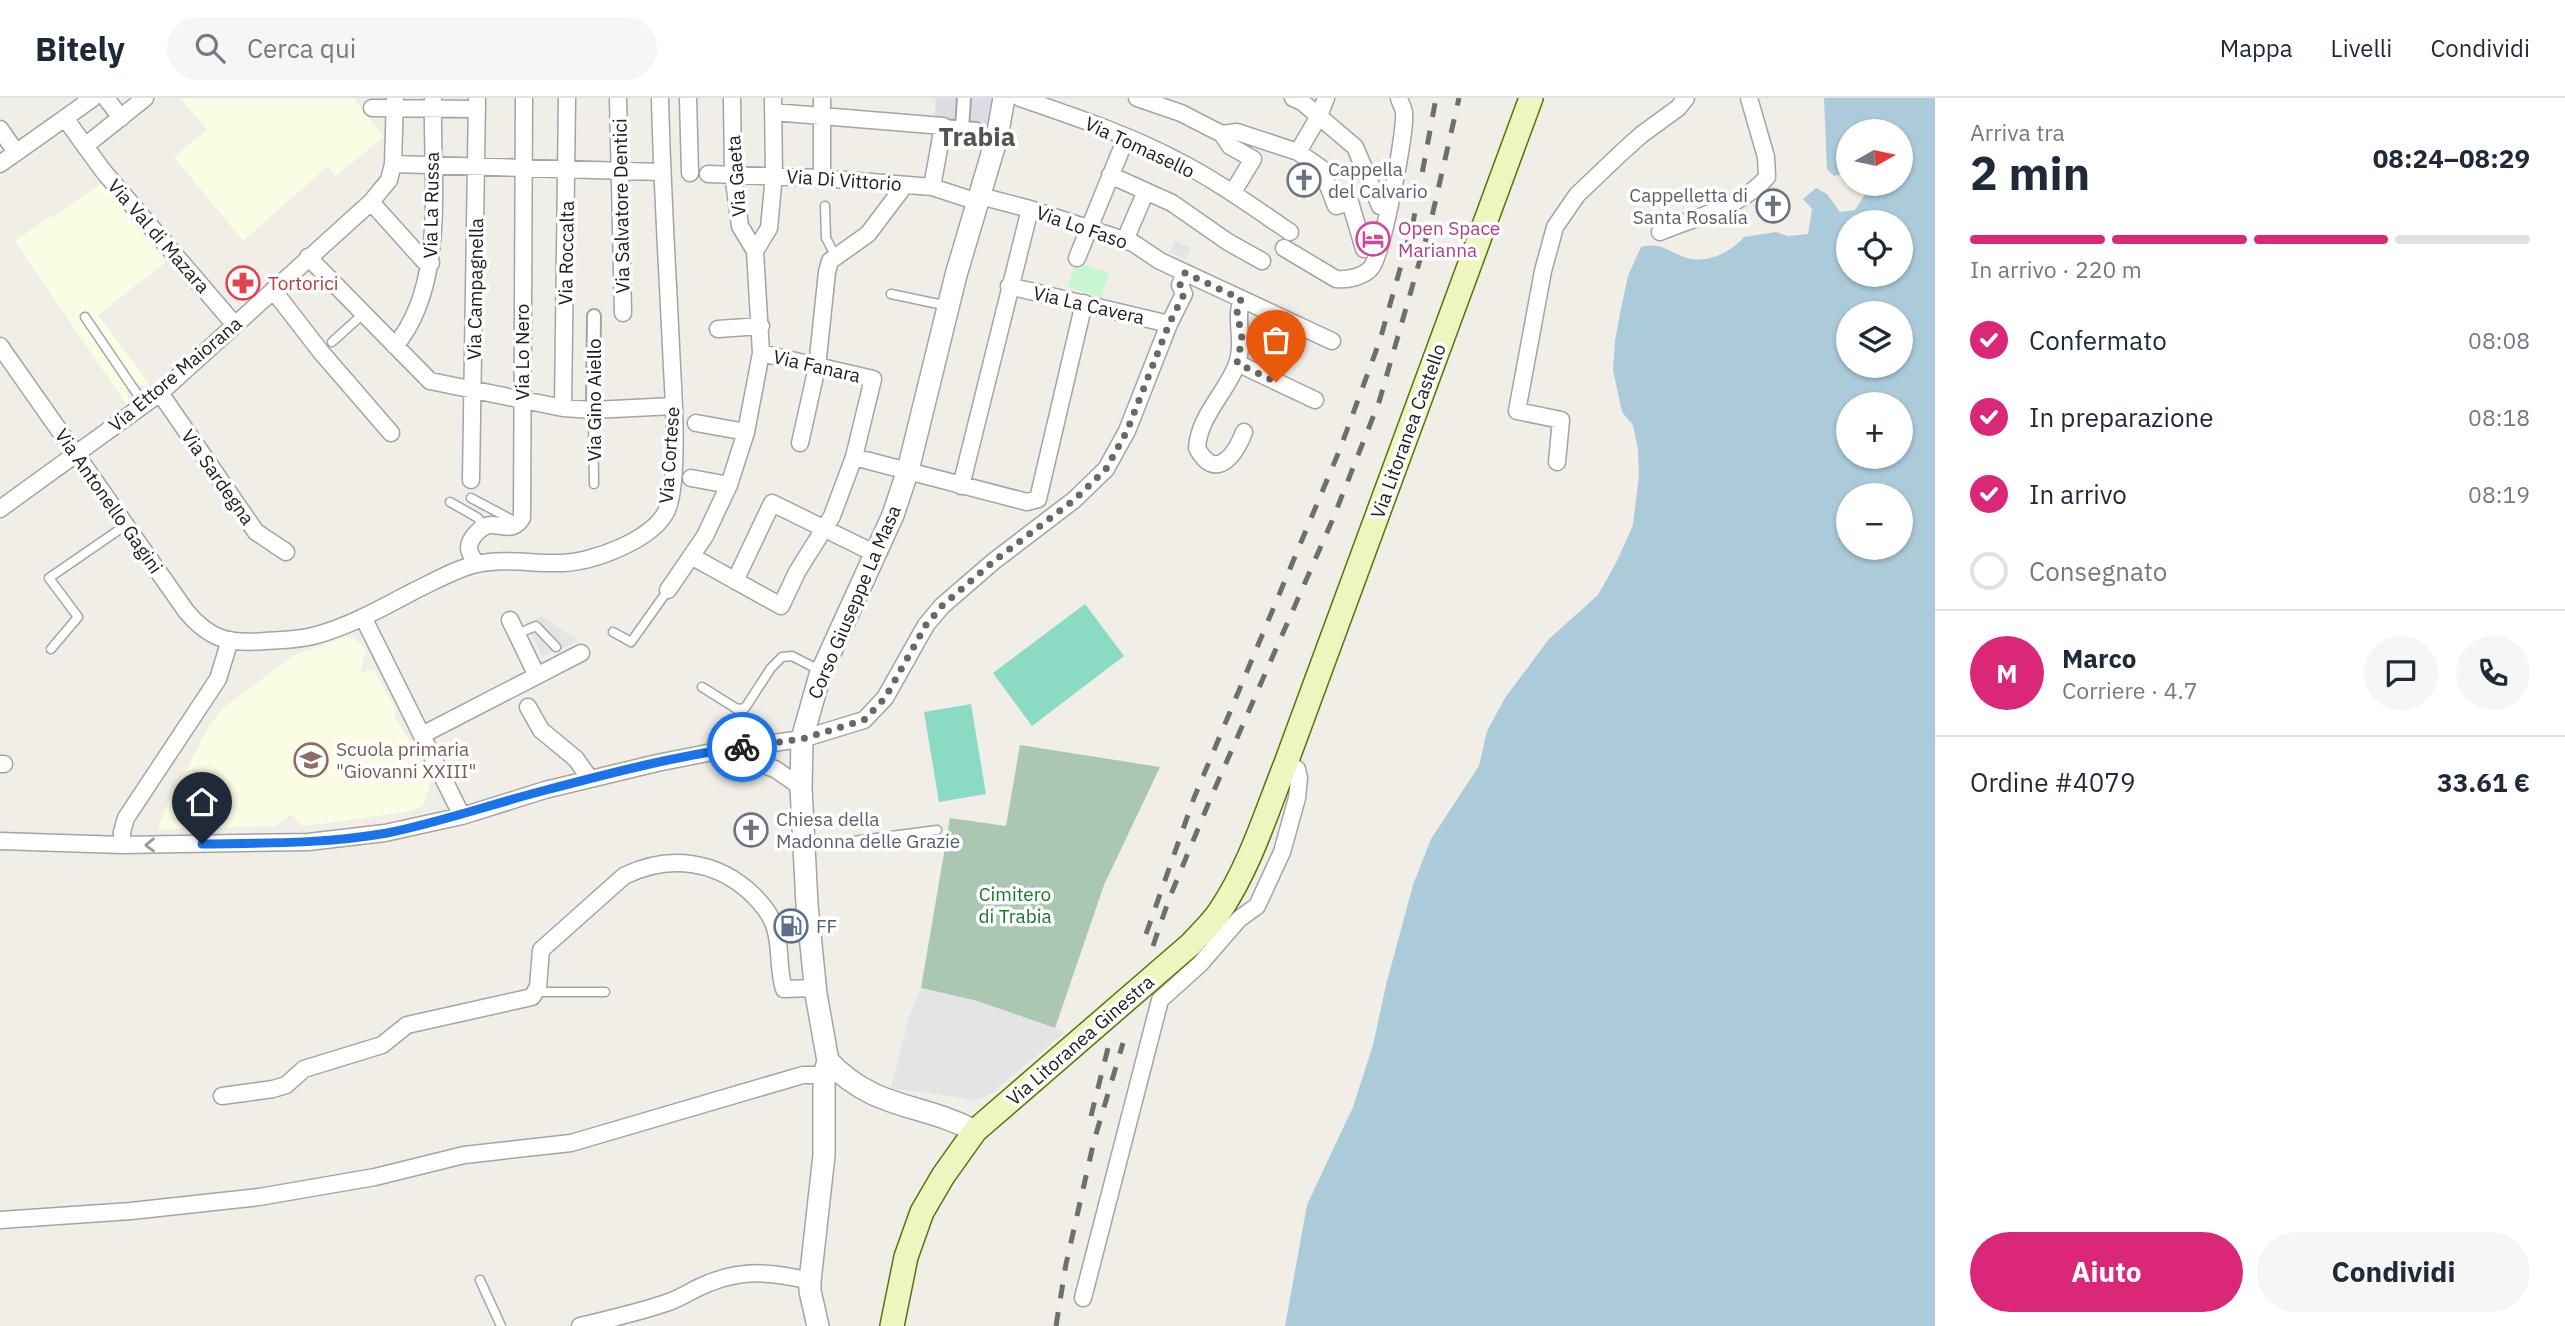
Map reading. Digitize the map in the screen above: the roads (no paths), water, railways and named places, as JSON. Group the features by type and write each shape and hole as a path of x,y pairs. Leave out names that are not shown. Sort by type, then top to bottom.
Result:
{"main road":[{"name":"Via Litoranea Castello","path":"1286,763 1531,98"},
{"name":"Via Litoranea Ginestra","path":"892,1326 906,1257 922,1212 943,1176 975,1131 1191,944 1218,914 1248,862 1286,763"}],"street":[{"path":"0,163 93,98"},
{"path":"106,98 121,118"},
{"path":"85,146 145,98"},
{"name":"Via Lo Nero","path":"519,524 522,518 524,98"},
{"name":"Via Roccalta","path":"563,408 567,98"},
{"name":"Via Salvatore Dentici","path":"618,98 623,313"},
{"name":"Via Cortese","path":"230,640 245,643 314,636 363,617 476,564 494,561 563,564 588,559 633,542 660,521 668,508 674,406 660,98"},
{"path":"688,98 690,173"},
{"name":"Via Gaeta","path":"732,98 733,174 740,226 755,251"},
{"path":"961,128 964,98"},
{"name":"Corso Giuseppe La Masa","path":"818,1326 810,1280 824,1154 826,1068 815,988 804,847 802,739 821,671 893,515 908,470 948,306 997,137 1004,98"},
{"name":"Via Tomasello","path":"1020,98 1175,159 1290,232"},
{"path":"1137,98 1183,106 1222,134 1230,146 1253,159 1233,197"},
{"path":"1293,98 1355,147 1380,206 1388,208"},
{"path":"1298,152 1326,98"},
{"path":"1284,248 1336,279 1346,280 1372,268 1377,258 1400,149 1404,111 1399,98"},
{"path":"1557,463 1561,420 1517,411 1543,271 1555,228 1577,195 1596,180 1620,153 1678,108 1686,98"},
{"path":"1660,232 1743,197 1767,177 1766,157 1749,98"},
{"path":"395,103 393,164 662,172"},
{"path":"372,108 395,103 477,103"},
{"name":"Via La Russa","path":"395,346 407,332 431,264 433,103"},
{"name":"Via Campagnella","path":"471,480 477,103"},
{"path":"668,590 705,536 729,485 746,432 761,353 755,251 769,228 774,175 773,105 822,106 975,129"},
{"path":"822,106 822,177"},
{"name":"Via Val di Mazara","path":"65,118 104,172 236,324"},
{"path":"932,187 938,125"},
{"path":"0,129 16,152"},
{"path":"1222,134 1237,132 1298,152 1321,168 1336,206 1350,202 1364,249"},
{"path":"1077,258 1126,138"},
{"name":"Via Ettore Maiorana","path":"0,509 160,393 371,202 389,180 393,164"},
{"name":"Via Di Vittorio","path":"708,174 822,177 932,187 979,199"},
{"path":"1110,175 1172,203 1228,242 1262,261"},
{"path":"800,443 817,367 830,261 868,234 905,185"},
{"path":"1125,240 1146,191"},
{"name":"Via Lo Faso","path":"979,199 1030,209 1125,240 1191,276 1332,341"},
{"path":"371,202 425,262 431,264"},
{"path":"961,486 1030,209"},
{"path":"308,257 430,381 563,408 593,410 674,406"},
{"path":"0,841 122,845 308,842 385,833 462,816 590,779 722,750 802,739 864,720 885,698 926,625 942,606 994,561 1074,500 1106,469 1137,409 1169,324 1184,294 1180,285 1191,276"},
{"name":"Via La Cavera","path":"1009,286 1169,324"},
{"path":"273,290 321,352 391,433"},
{"path":"1241,299 1237,311 1242,339 1237,363 1198,432 1197,447 1208,462 1216,464 1226,461 1237,450 1244,432"},
{"path":"691,556 781,606 797,572 832,516 854,457 1027,502 1038,499 1084,303"},
{"name":"Via Gino Aiello","path":"593,410 594,317"},
{"path":"718,329 761,326"},
{"name":"Via Antonello Gagini","path":"0,346 200,628 219,638 230,640"},
{"name":"Via Fanara","path":"761,353 873,379 854,457"},
{"path":"1237,363 1315,400"},
{"name":"Via Sardegna","path":"160,393 256,532 286,552"},
{"path":"696,423 746,432"},
{"path":"691,478 729,485"},
{"path":"734,581 772,503 876,554"},
{"path":"476,564 469,549 472,538 483,527 490,524 511,528 519,524"},
{"path":"363,617 462,816"},
{"path":"513,627 537,676"},
{"path":"122,845 125,818 218,679 230,640"},
{"path":"422,735 581,653"},
{"path":"528,707 541,730 576,759 590,779"},
{"path":"722,750 775,769 801,787"},
{"path":"1083,1298 1160,1000 1200,964 1239,919 1257,905 1282,852 1297,798 1297,769 1286,763"},
{"path":"222,1096 286,1085 304,1069 382,1045 407,1026 524,1000 536,992 541,950 624,876 674,862 706,866 722,872 748,891 767,911 774,923 784,989 815,988"},
{"path":"0,1220 131,1211 259,1197 375,1177 464,1155 571,1143 826,1068 881,1099 958,1122 975,1131"},
{"path":"580,1326 642,1312 676,1300 706,1283 730,1276 759,1271 810,1280"}],"lane":[{"path":"825,206 826,238 836,257"},
{"path":"891,294 948,306"},
{"path":"332,342 363,313"},
{"path":"85,317 145,404"},
{"name":"Via Gino Aiello","path":"593,410 594,484"},
{"path":"471,498 519,524"},
{"path":"450,502 478,518 483,527"},
{"path":"51,649 78,617 50,578 126,525"},
{"path":"613,632 631,642 668,590"},
{"path":"513,627 536,626 556,647"},
{"path":"702,687 737,709 745,708 771,668 782,657 792,656 821,671"},
{"path":"804,847 937,830"},
{"path":"536,992 605,992"},
{"path":"480,1280 501,1326"}],"water":[{"path":"1824,98 1935,98 1935,1326 1285,1326 1307,1205 1353,1107 1373,1045 1413,885 1431,839 1479,766 1487,731 1505,698 1549,639 1598,595 1633,525 1639,475 1638,449 1633,425 1622,412 1613,370 1615,341 1628,276 1641,247 1658,246 1684,257 1701,260 1725,252 1744,237 1776,232 1788,236 1808,234 1812,209 1803,199 1816,188 1827,194 1839,210 1836,210 1836,287 1913,287 1913,210 1855,210 1864,196 1913,196 1913,119 1836,119 1834,176 1827,169"}],"railway":[{"path":"1146,934 1194,798 1340,449 1380,340 1413,223 1436,98"},
{"path":"1153,946 1169,899 1212,795 1332,521 1379,402 1430,225 1459,98"},
{"path":"1056,1326 1066,1264 1094,1141 1123,1043"},
{"path":"1091,1116 1109,1044"}],"place":[{"name":"Cappella del Calvario","path":"1304,180"},
{"name":"Cappelletta di Santa Rosalia","path":"1773,206"},
{"name":"Open Space Marianna","path":"1373,239"},
{"name":"Tortorici","path":"243,283"},
{"name":"Scuola primaria \"Giovanni XXIII\"","path":"311,760"},
{"name":"Chiesa della Madonna delle Grazie","path":"751,830"},
{"name":"FF","path":"791,926"}],"district":[{"name":"Trabia","path":"977,137"}],"park label":[{"name":"Cimitero di Trabia","path":"1015,905"}]}
